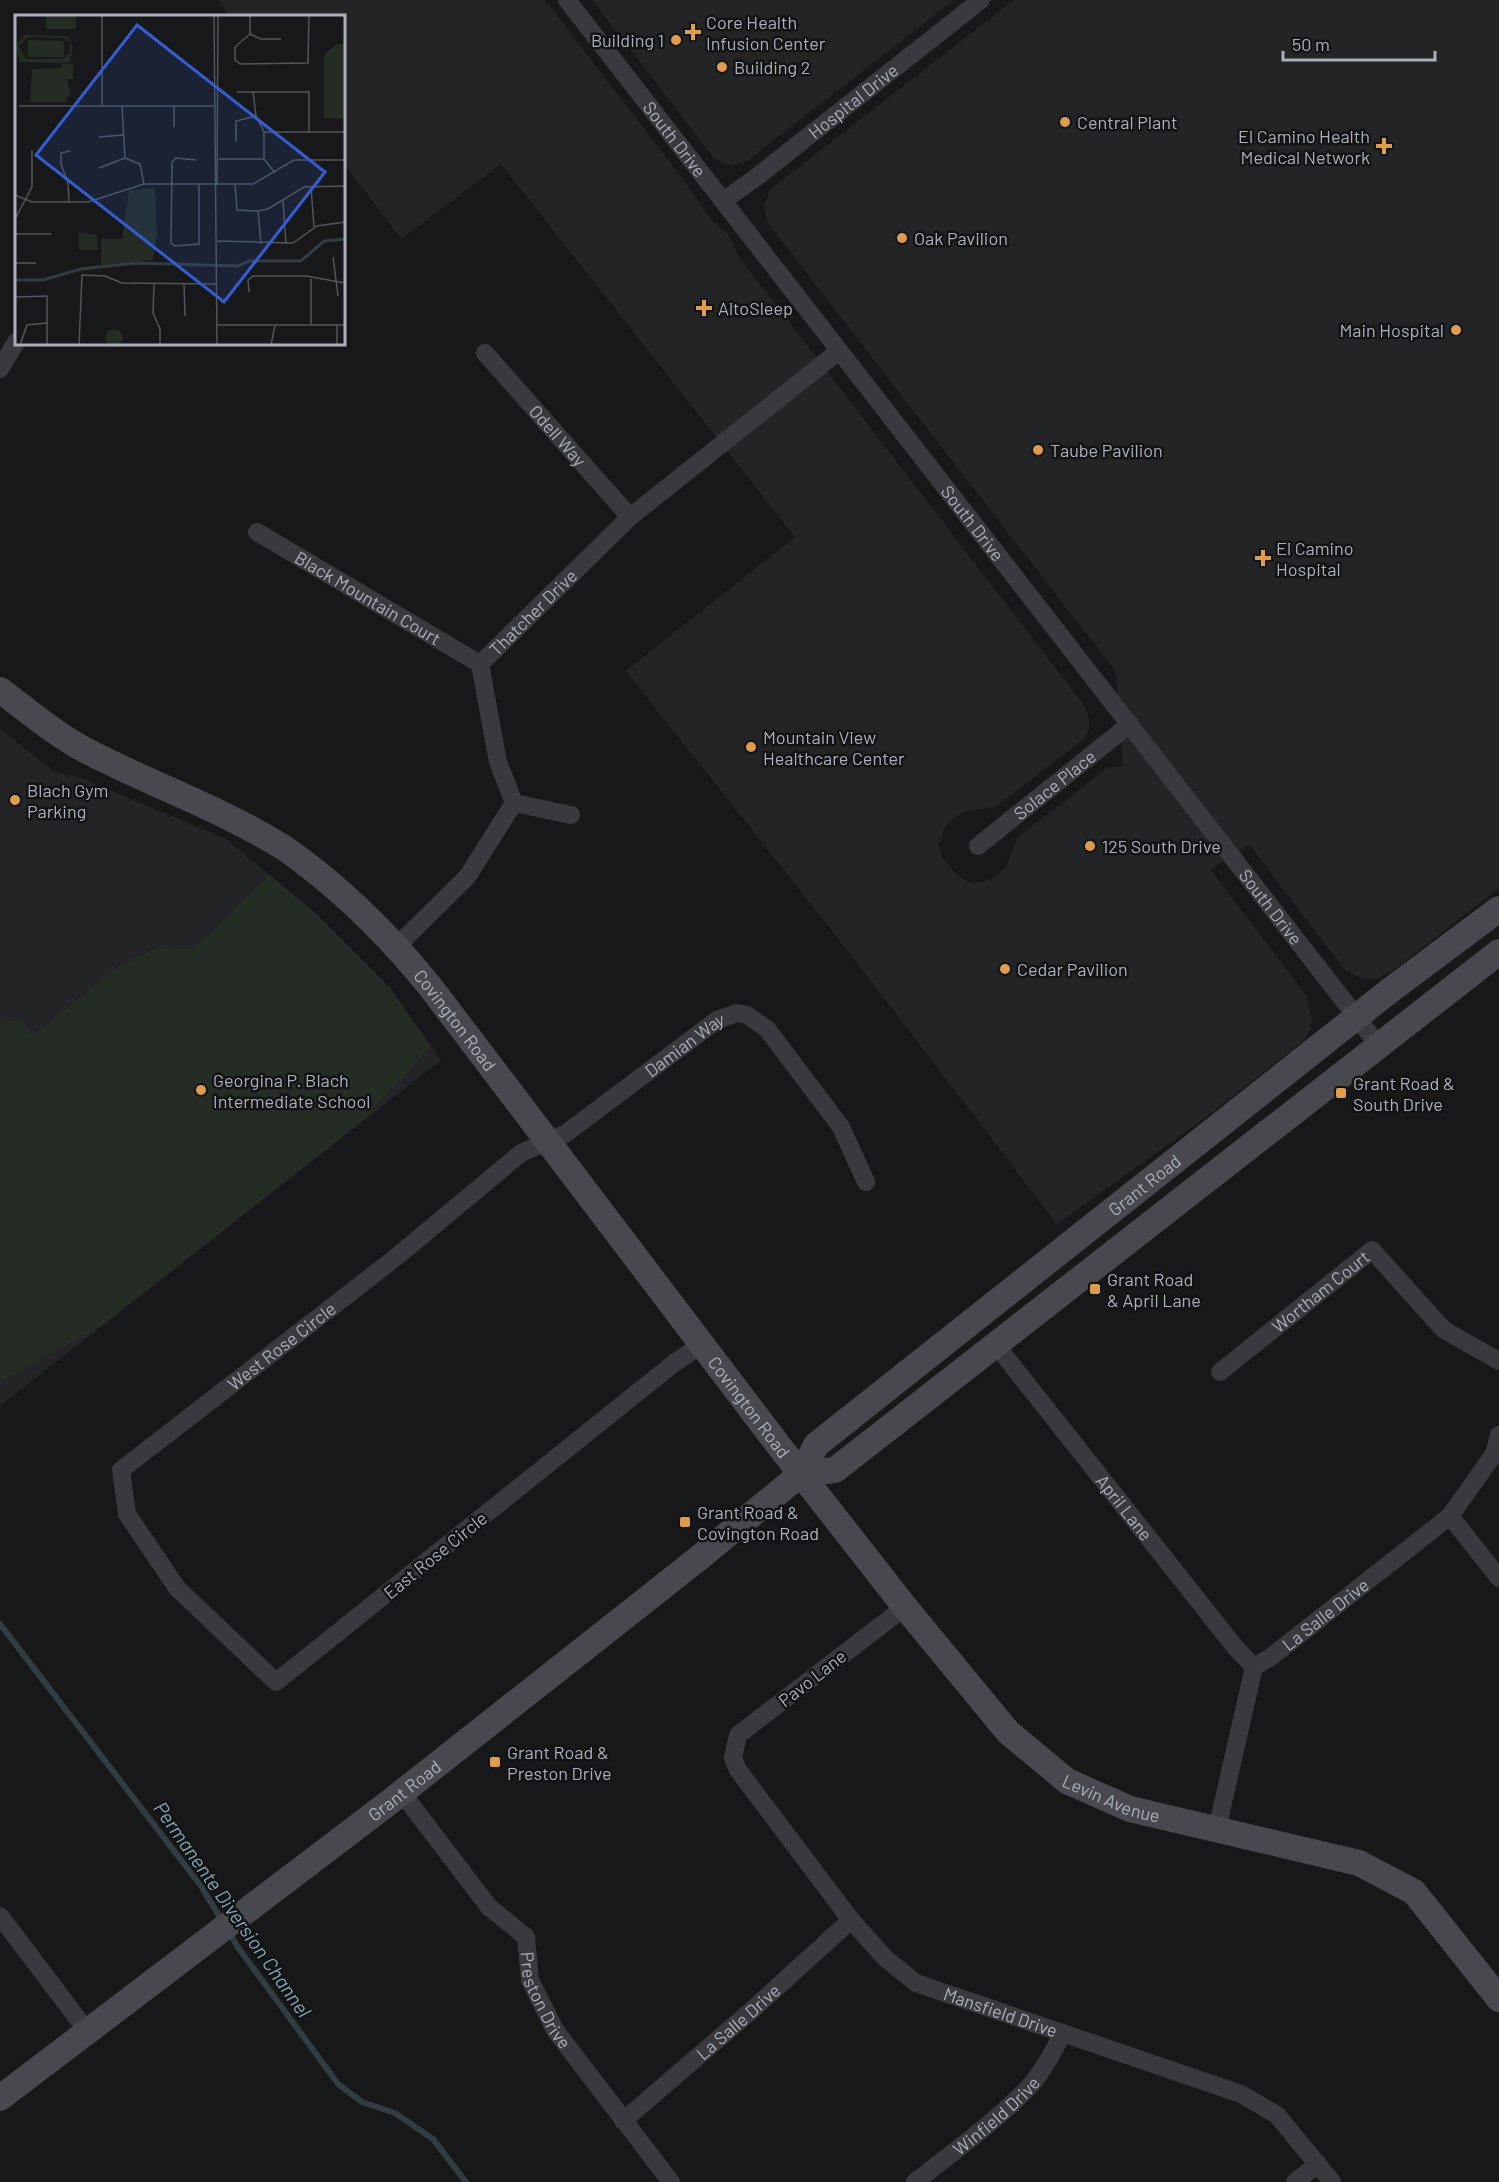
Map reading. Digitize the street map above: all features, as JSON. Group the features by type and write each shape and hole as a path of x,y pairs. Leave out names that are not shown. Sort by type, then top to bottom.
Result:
{"main road":[{"name":"Covington Road","path":"0,690 50,728 83,749 232,818 284,847 329,882 397,946 802,1473"},
{"name":"Grant Road","path":"0,2098 402,1793 699,1558 802,1473 816,1444 1357,1017 1499,909"},
{"name":"Grant Road","path":"802,1473 835,1470 1499,952"},
{"name":"Levin Avenue","path":"802,1473 905,1607 1008,1732 1067,1780 1130,1809 1359,1863 1414,1892 1499,1999"}],"street":[{"name":"South Drive","path":"567,0 1379,1046"},
{"name":"Hospital Drive","path":"723,201 981,0"},
{"path":"0,369 15,344"},
{"name":"Thatcher Drive","path":"514,803 498,762 480,664 630,517 839,351"},
{"name":"Odell Way","path":"485,353 630,517"},
{"name":"Black Mountain Court","path":"257,532 480,664"},
{"name":"Solace Place","path":"978,846 1130,724"},
{"path":"397,946 467,877 514,803 572,815"},
{"name":"Damian Way","path":"546,1141 564,1134 717,1020 737,1013 747,1015 767,1029 841,1127 866,1182"},
{"name":"West Rose Circle","path":"177,1588 127,1514 122,1470 395,1258 520,1153 546,1141"},
{"name":"Wortham Court","path":"1220,1372 1372,1250 1443,1330 1499,1361"},
{"name":"East Rose Circle","path":"177,1588 276,1683 663,1372 702,1344"},
{"name":"April Lane","path":"996,1345 1235,1647 1254,1667"},
{"name":"La Salle Drive","path":"1254,1667 1271,1657 1450,1516 1494,1454 1499,1435"},
{"path":"1450,1516 1499,1578"},
{"name":"Pavo Lane","path":"733,1758 738,1735 905,1607"},
{"path":"1217,1829 1254,1667"},
{"name":"Mansfield Drive","path":"733,1758 738,1770 851,1920 885,1958 916,1983 1241,2094 1277,2115 1332,2182"},
{"name":"Preston Drive","path":"402,1793 489,1906 526,1937 530,1980 555,2030 671,2182"},
{"path":"0,1916 87,2031"},
{"name":"La Salle Drive","path":"623,2121 752,2010 851,1920"},
{"name":"Winfield Drive","path":"915,2182 1002,2113 1030,2086 1062,2033"},
{"path":"1294,2182 1318,2164"}],"shaded area":[{"name":"El Camino Hospital","path":"218,0 544,0 552,9 679,174 713,222 725,231 739,257 1084,705 1089,719 1089,730 1083,740 995,807 965,811 946,825 939,844 942,858 959,877 973,883 995,877 1006,867 1017,838 1107,768 1123,766 1116,672 767,222 764,205 771,189 1014,0 1499,0 1499,888 1391,972 1373,980 1357,977 1344,969 1249,844 1211,870 1306,995 1312,1018 1310,1030 1302,1042 1201,1121 1057,1224 844,946 626,671 795,537 501,164 401,239 345,165 345,15 229,15"},
{"path":"592,0 954,0 747,161 731,166 714,158"},
{"name":"Georgina P. Blach Intermediate School","path":"0,729 55,772 81,778 226,839 312,910 390,988 441,1060 0,1406"},
{"name":"Georgina P. Blach Intermediate School","path":"269,875 312,910 390,988 431,1046 365,1119 103,1325 0,1382 0,1025 6,1021 20,1020 33,1035 122,964 157,948 193,949"}],"waterway":[{"name":"Permanente Diversion Channel","path":"0,1624 201,1886 222,1921"},
{"name":"Permanente Diversion Channel","path":"229,1932 338,2084 362,2102 395,2113 433,2139 466,2182"}],"place":[{"name":"Core Health Infusion Center","path":"693,32"},
{"name":"Building 1","path":"676,40"},
{"name":"Building 2","path":"722,67"},
{"name":"Central Plant","path":"1065,122"},
{"name":"El Camino Health Medical Network","path":"1384,146"},
{"name":"Oak Pavilion","path":"902,238"},
{"name":"AltoSleep","path":"704,308"},
{"name":"Main Hospital","path":"1456,330"},
{"name":"Taube Pavilion","path":"1038,450"},
{"name":"El Camino Hospital","path":"1263,558"},
{"name":"Mountain View Healthcare Center","path":"751,747"},
{"name":"Blach Gym Parking","path":"15,800"},
{"name":"125 South Drive","path":"1090,846"},
{"name":"Cedar Pavilion","path":"1005,969"},
{"name":"Georgina P. Blach Intermediate School","path":"201,1090"},
{"name":"Grant Road & South Drive","path":"1341,1093"},
{"name":"Grant Road & April Lane","path":"1095,1289"},
{"name":"Grant Road & Covington Road","path":"685,1522"},
{"name":"Grant Road & Preston Drive","path":"495,1762"}]}
